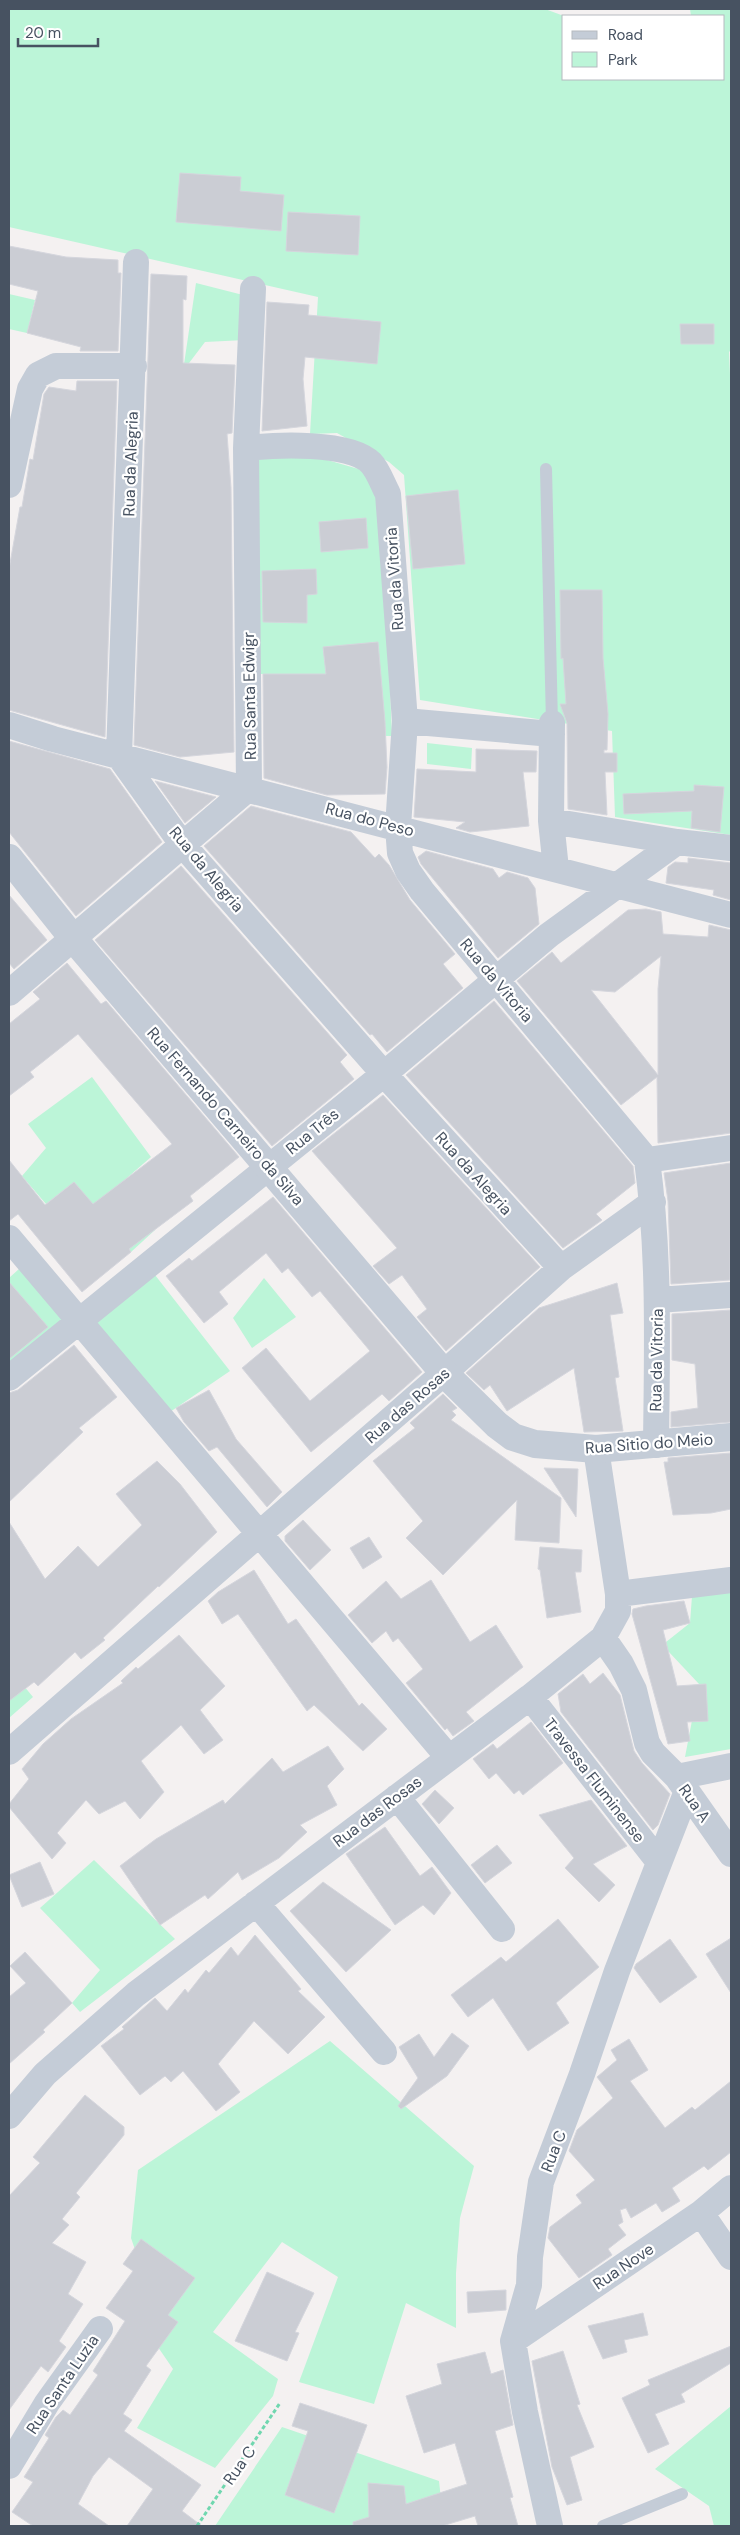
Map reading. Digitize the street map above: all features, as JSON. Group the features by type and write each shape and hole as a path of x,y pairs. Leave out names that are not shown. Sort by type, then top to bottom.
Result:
{"street":[{"name":"Rua da Alegria","path":"136,262 134,366 119,756 182,844 384,1074 561,1268"},
{"name":"Rua Santa Edwigr","path":"249,788 246,448 253,289"},
{"path":"9,485 30,389 38,374 56,366 134,366"},
{"name":"Rua da Vitoria","path":"246,448 290,444 331,448 356,455 371,463 388,494 405,720 398,827 400,853 408,871 422,891 647,1160 652,1202 657,1300 656,1445"},
{"path":"405,720 552,729 551,821 556,869"},
{"name":"Rua do Peso","path":"9,725 119,756 249,788 731,914"},
{"path":"9,993 72,937 249,788"},
{"path":"551,821 677,842 731,848"},
{"name":"Rua Três","path":"9,1378 269,1165 384,1074 550,935 677,842"},
{"name":"Rua Fernando Carneiro da Silva","path":"9,858 72,937 269,1165 444,1373"},
{"path":"647,1160 731,1148"},
{"name":"Rua das Rosas","path":"9,1752 444,1373 561,1268 652,1202"},
{"path":"9,1238 449,1758"},
{"path":"657,1300 731,1295"},
{"name":"Rua Sitio do Meio","path":"444,1373 497,1425 513,1437 535,1444 596,1449 731,1437"},
{"name":"Rua das Rosas","path":"11,2109 45,2074 129,2000 530,1697 603,1638 618,1611 618,1594 596,1449"},
{"path":"618,1594 731,1580"},
{"name":"Rua A","path":"603,1638 621,1664 634,1690 647,1743 652,1753 682,1784 731,1854"},
{"name":"Travessa Fluminense","path":"530,1697 659,1862"},
{"path":"682,1784 731,1766"},
{"name":"Rua C","path":"550,2526 525,2412 513,2341 529,2285 530,2256 541,2182 582,2074 617,1971 659,1862 682,1784"},
{"path":"397,1796 502,1929"},
{"path":"256,1903 384,2052"},
{"name":"Rua Nove","path":"513,2341 701,2213 731,2188"},
{"path":"701,2213 731,2257"},
{"name":"Rua Santa Luzia","path":"9,2466 47,2403 100,2329"}],"lane":[{"path":"546,469 552,729"},
{"path":"604,2526 682,2494"}],"path":[{"name":"Rua C","path":"197,2526 280,2403"}],"green space":[{"path":"9,9 545,9 562,15 562,80 725,80 725,15 691,15 690,9 731,9 731,350 729,352 731,397 731,835 615,817 612,731 420,700 404,475 389,462 337,433 310,434 318,297 9,227"},
{"path":"196,283 247,296 245,340 205,342 183,371"},
{"path":"9,294 35,300 27,333 9,329"},
{"path":"296,451 362,470 382,501 392,736 303,735 305,674 259,674 258,459"},
{"path":"427,743 472,748 471,769 427,764"},
{"path":"92,1077 151,1157 120,1184 155,1230 131,1252 74,1182 46,1204 22,1176 46,1148 28,1124"},
{"path":"19,1269 64,1320 9,1365 9,1278"},
{"path":"155,1275 230,1371 167,1414 94,1324"},
{"path":"264,1278 296,1317 252,1348 233,1318"},
{"path":"731,1592 731,1749 685,1757 699,1684 668,1651 666,1642 690,1623 692,1596"},
{"path":"9,1668 33,1697 9,1718"},
{"path":"94,1860 175,1939 80,2012 72,2003 100,1970 40,1908"},
{"path":"330,2041 474,2166 460,2218 456,2273 456,2328 406,2303 374,2404 299,2382 338,2277 282,2242 213,2332 278,2379 273,2396 215,2468 137,2428 173,2369 149,2334 157,2313 131,2238 138,2170"},
{"path":"731,2406 731,2526 714,2526 709,2506 655,2469"},
{"path":"282,2427 439,2481 444,2526 215,2526"}],"building":[{"path":"180,173 241,177 240,191 284,195 281,231 176,222"},
{"path":"288,212 360,216 358,255 286,251"},
{"path":"9,246 66,257 118,260 118,273 121,273 118,351 80,351 81,347 27,333 38,291 9,284"},
{"path":"151,274 187,276 186,300 183,299 183,363 235,365 232,433 227,434 231,488 234,752 180,757 134,745"},
{"path":"267,302 309,305 308,315 381,322 377,364 305,357 303,379 307,426 262,431"},
{"path":"680,324 714,324 714,344 681,344"},
{"path":"77,381 117,381 105,737 9,710 9,569 20,507 22,507 30,459 33,460 44,394 49,387 76,391"},
{"path":"458,490 465,564 413,569 406,496"},
{"path":"366,518 368,548 321,552 319,522"},
{"path":"316,569 317,594 307,595 307,623 263,622 262,571"},
{"path":"560,590 602,590 603,658 608,714 607,750 604,750 604,753 617,753 617,772 605,772 607,815 568,809 567,723 560,704 566,704 563,658 561,659"},
{"path":"378,642 385,722 387,767 385,794 327,795 264,778 263,674 326,674 323,647"},
{"path":"9,741 110,769 162,842 76,916 9,832"},
{"path":"476,749 537,751 536,772 523,772 529,826 470,832 456,828 465,822 414,817 417,769 476,772"},
{"path":"155,781 216,797 185,823"},
{"path":"694,785 724,787 720,832 691,828 692,811 624,814 623,794 694,791"},
{"path":"251,806 351,832 375,858 379,854 389,865 410,900 455,954 443,964 463,988 387,1052 204,846"},
{"path":"426,851 493,869 499,878 507,872 528,878 535,888 539,924 498,958 421,864 418,857"},
{"path":"688,858 731,863 731,900 713,895 714,890 666,883 668,867 675,862 688,863"},
{"path":"181,866 347,1055 340,1062 354,1079 272,1146 95,940"},
{"path":"9,895 47,940 14,969 9,963"},
{"path":"646,909 661,912 663,934 708,937 709,925 731,930 731,1133 658,1143 657,1077 621,1105 517,981 552,952 561,963 628,910","holes":["661,956 658,989 658,1075 591,990 615,992"]},
{"path":"67,963 101,1004 106,1001 239,1157 190,1196 193,1201 129,1249 131,1252 82,1292 18,1214 9,1221 9,1160 45,1205 74,1182 93,1204 172,1144 78,1034 30,1072 34,1077 9,1096 9,1024 40,999 33,992"},
{"path":"494,1001 633,1166 635,1183 596,1214 602,1220 563,1248 406,1075"},
{"path":"383,1095 540,1267 446,1351 417,1317 427,1309 402,1275 389,1284 373,1266 397,1248 312,1151"},
{"path":"731,1163 730,1280 671,1284 668,1201 664,1173"},
{"path":"273,1197 422,1372 389,1401 382,1394 311,1452 242,1368 266,1348 310,1401 370,1351 320,1291 312,1297 288,1268 282,1273 266,1253 219,1292 228,1304 204,1323 166,1276 189,1258 192,1261"},
{"path":"9,1282 48,1327 9,1359"},
{"path":"617,1283 623,1313 610,1315 619,1377 615,1378 623,1431 584,1432 574,1368 507,1411 490,1385 484,1390 466,1373 539,1308"},
{"path":"731,1310 731,1422 671,1427 671,1412 698,1408 695,1364 672,1360 672,1314"},
{"path":"74,1345 117,1397 79,1428 83,1432 9,1502 9,1393 18,1390"},
{"path":"209,1390 236,1439 282,1492 267,1507 217,1447 209,1451 184,1422 176,1408"},
{"path":"443,1394 457,1408 452,1411 456,1415 451,1420 561,1498 559,1543 515,1540 517,1500 443,1575 406,1538 423,1521 373,1461 415,1428 410,1423"},
{"path":"731,1453 731,1509 711,1513 673,1515 664,1462 668,1462 668,1458"},
{"path":"157,1461 180,1484 217,1532 103,1638 105,1640 81,1659 75,1652 38,1686 34,1682 9,1701 9,1522 45,1579 78,1546 98,1567 142,1525 116,1494"},
{"path":"544,1468 578,1469 576,1517"},
{"path":"303,1520 331,1550 310,1570 285,1541 285,1536"},
{"path":"369,1537 382,1557 363,1569 350,1548"},
{"path":"540,1547 582,1550 581,1572 575,1572 581,1612 547,1618 540,1570 538,1569"},
{"path":"254,1570 288,1624 296,1619 359,1706 362,1703 387,1729 363,1751 314,1705 307,1711 238,1614 222,1624 208,1601 218,1592"},
{"path":"431,1580 470,1642 496,1625 523,1667 466,1712 474,1721 453,1736 447,1728 445,1730 406,1683 423,1669 398,1638 393,1642 386,1631 372,1643 348,1615 386,1581 401,1599"},
{"path":"684,1601 690,1623 663,1630 677,1686 706,1684 708,1721 687,1722 690,1741 668,1744 632,1614 633,1609"},
{"path":"179,1635 225,1686 200,1710 223,1740 204,1754 181,1725 141,1761 164,1792 140,1819 125,1801 99,1814 86,1800 57,1833 66,1843 52,1859 9,1807 9,1804 29,1779 22,1769 43,1744 71,1719 123,1683 121,1681 136,1667 138,1669"},
{"path":"603,1673 620,1695 634,1751 642,1763 670,1794 658,1825 653,1830 561,1712 558,1694 583,1674 590,1684"},
{"path":"531,1722 563,1763 523,1795 519,1790 514,1794 496,1773 489,1779 473,1759 493,1744 497,1749"},
{"path":"328,1746 344,1769 327,1786 337,1805 300,1825 307,1832 279,1858 242,1880 238,1872 208,1899 205,1895 160,1925 120,1866 156,1839 223,1800 225,1804 272,1758 283,1772"},
{"path":"435,1790 454,1808 439,1824 422,1804"},
{"path":"591,1800 627,1846 593,1864 615,1885 599,1902 565,1868 574,1858 539,1815"},
{"path":"385,1827 420,1876 432,1867 451,1893 434,1915 423,1905 395,1925 346,1854"},
{"path":"497,1845 512,1863 485,1883 471,1865"},
{"path":"40,1862 54,1894 22,1907 9,1875"},
{"path":"323,1882 391,1930 346,1972 290,1911"},
{"path":"558,1919 599,1967 556,2003 569,2023 528,2051 493,1998 468,2017 451,1995 501,1957 506,1962"},
{"path":"255,1935 301,1989 298,1991 325,2017 288,2054 254,2021 218,2064 240,2092 216,2111 183,2071 171,2082 165,2076 140,2095 101,2046 124,2029 122,2027 155,1998 167,2011 185,1989 188,1993 206,1970 209,1973 231,1947 238,1956"},
{"path":"731,1938 731,1993 706,1954"},
{"path":"670,1939 697,1977 660,2003 634,1968 636,1964"},
{"path":"25,1952 72,2003 43,2030 45,2032 9,2064 9,1997 26,1983 10,1966"},
{"path":"452,2033 469,2046 447,2076 401,2109 398,2106 418,2078 399,2047 419,2034 434,2057"},
{"path":"629,2039 648,2070 630,2081 665,2128 692,2107 695,2110 731,2081 731,2152 708,2170 704,2166 672,2188 680,2201 662,2212 656,2203 631,2218 626,2208 620,2210 623,2222 618,2225 626,2235 608,2249 612,2255 579,2278 548,2238 550,2227 582,2203 576,2195 595,2180 569,2151 577,2130 613,2098 597,2077 617,2060 611,2050"},
{"path":"85,2095 124,2127 124,2135 76,2193 80,2197 62,2219 69,2225 52,2243 86,2262 68,2294 83,2304 59,2341 66,2347 48,2372 41,2366 9,2410 9,2196 40,2163 33,2157"},
{"path":"141,2239 195,2278 168,2315 178,2322 146,2366 151,2370 123,2414 132,2420 124,2431 201,2485 182,2511 202,2526 127,2526 153,2489 109,2457 93,2476 78,2504 109,2526 33,2526 12,2512 33,2482 24,2477 49,2438 45,2435 56,2417 63,2410 70,2415 98,2375 93,2371 125,2321 106,2308 133,2271 123,2264"},
{"path":"267,2272 314,2293 295,2332 299,2333 287,2361 235,2341"},
{"path":"506,2290 506,2310 468,2313 467,2292"},
{"path":"643,2313 648,2335 624,2340 627,2352 603,2359 588,2326"},
{"path":"731,2346 731,2363 681,2394 685,2402 655,2414 669,2444 648,2453 622,2398 650,2385 648,2380"},
{"path":"563,2351 580,2404 577,2405 594,2447 570,2457 582,2500 567,2505 552,2467 532,2361"},
{"path":"485,2352 491,2374 503,2370 513,2425 495,2431 513,2497 510,2498 518,2526 478,2526 475,2516 442,2526 353,2526 353,2522 369,2517 368,2483 404,2486 406,2504 467,2484 455,2443 424,2453 406,2396 442,2384 437,2364"},
{"path":"300,2403 367,2425 334,2513 285,2495 308,2431 292,2426"}]}
